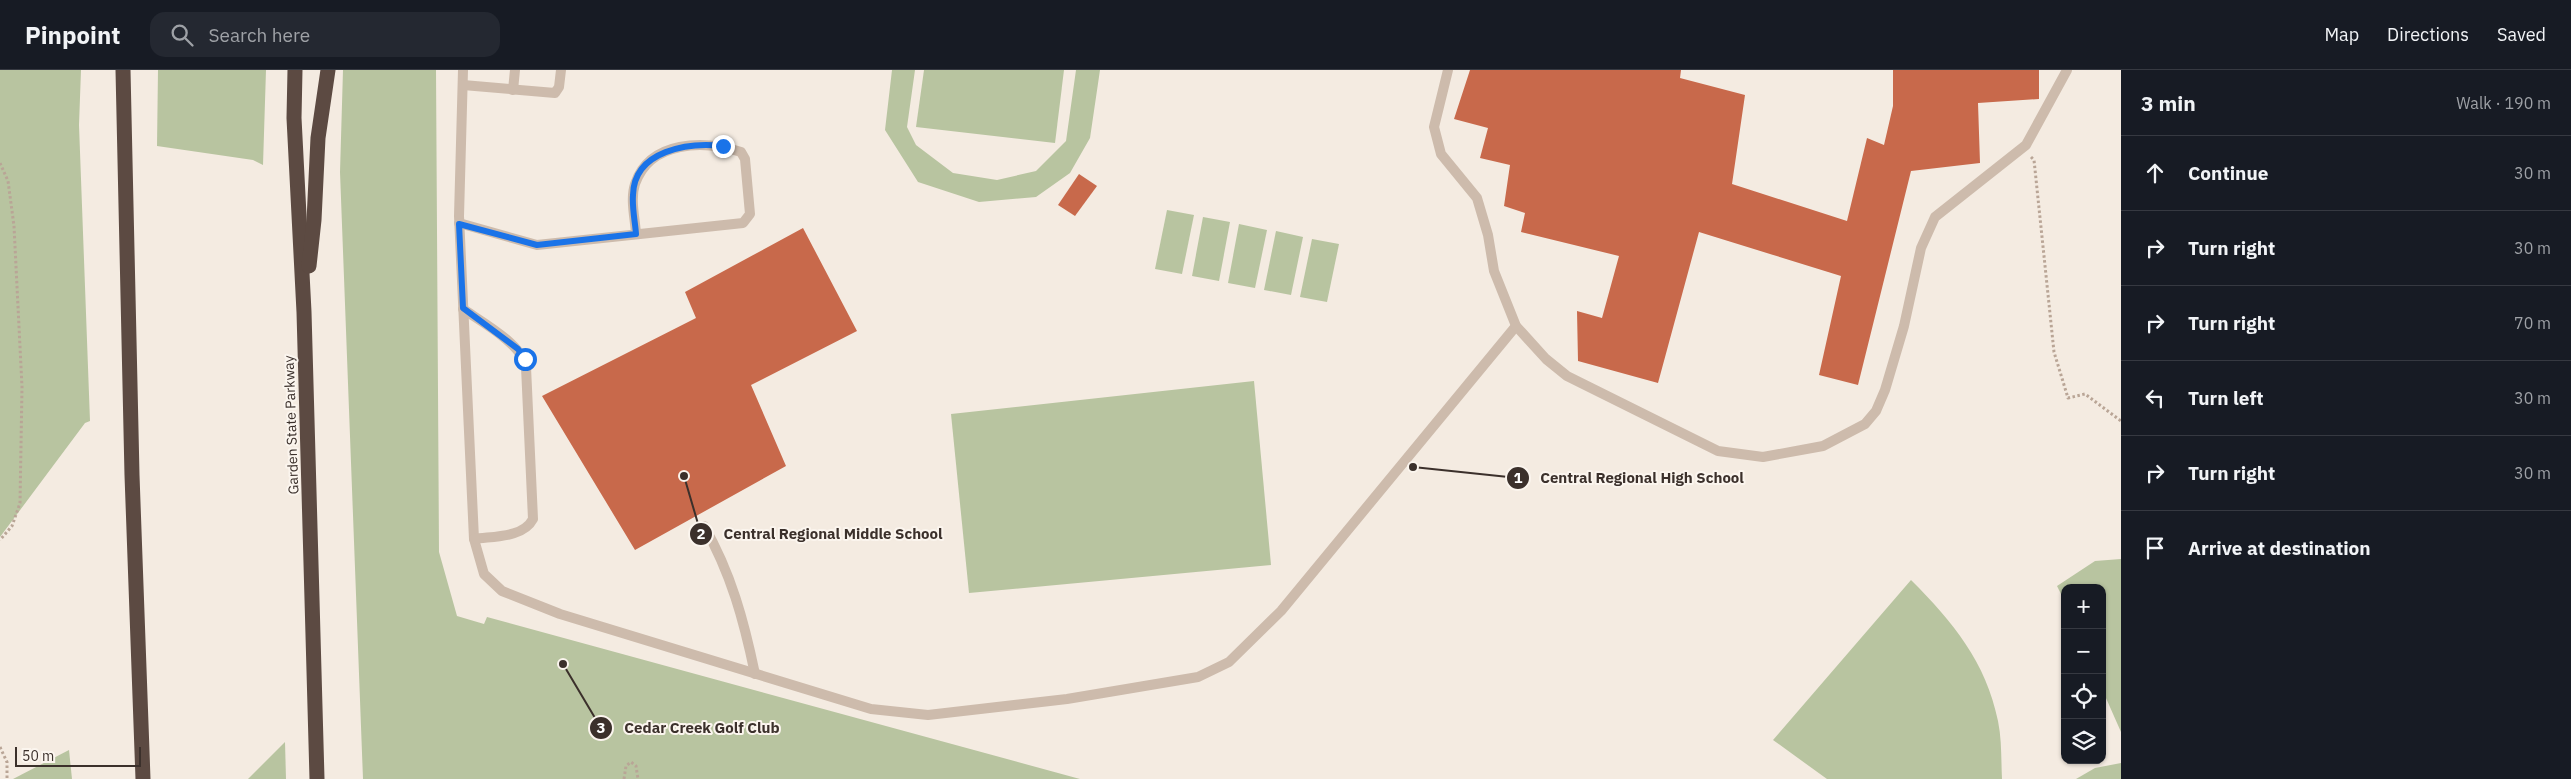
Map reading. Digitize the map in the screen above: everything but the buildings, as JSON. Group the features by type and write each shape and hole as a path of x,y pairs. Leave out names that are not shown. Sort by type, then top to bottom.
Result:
{"highway":[{"path":"123,70 132,475 143,779"},
{"name":"Garden State Parkway","path":"295,70 294,118 304,312 317,779"},
{"path":"304,312 314,220 318,138 328,70"}],"lane":[{"path":"463,70 459,224 474,538 484,574 502,591 560,614 871,709 928,715 1066,700 1198,677 1229,662 1281,611 1516,326"},
{"path":"513,90 515,70"},
{"path":"463,85 555,93 560,87 561,70"},
{"path":"1448,70 1434,127 1441,154 1476,198 1488,235 1494,271 1516,326 1546,359 1567,376 1718,451 1763,456 1822,446 1859,427 1876,411 1885,390 1904,326 1926,233 1936,217 2026,144 2067,70"},
{"path":"459,224 537,245 743,224 750,214 745,159 740,152 704,144 684,145 667,150 653,159 643,169 635,183 632,194 636,234"},
{"path":"463,308 518,349 525,359 528,414 533,519 528,527 515,533 474,538"},
{"path":"704,526 728,574 742,614 755,674"}],"path":[{"path":"2022,148 2034,160 2054,352 2068,398 2085,394 2121,420"},
{"path":"0,163 8,181 14,226 22,387 20,503 12,526 0,540"},
{"path":"0,747 7,762 7,779"},
{"path":"624,779 626,766 631,762 636,766 638,779"}],"green space":[{"path":"0,70 81,70 79,125 90,421 85,423 0,537"},
{"path":"158,70 266,70 263,165 253,160 157,146"},
{"path":"343,70 436,70 439,552 457,616 484,624 487,617 1080,779 363,779 340,172"},
{"path":"892,70 915,70 907,127 916,145 953,173 997,180 1036,171 1066,141 1076,70 1100,70 1090,138 1070,173 1036,197 979,202 918,182 885,130"},
{"path":"924,70 1064,70 1055,143 916,127"},
{"path":"1167,210 1194,215 1182,274 1155,269"},
{"path":"1203,217 1230,222 1219,281 1192,276"},
{"path":"1239,224 1267,230 1255,288 1228,283"},
{"path":"1276,231 1303,237 1291,295 1264,290"},
{"path":"1312,239 1339,244 1327,302 1300,297"},
{"path":"1254,381 1271,565 969,593 951,414"},
{"path":"2121,559 2121,732 2106,698 2106,584 2061,584 2061,594 2057,586 2095,561"},
{"path":"1911,580 1941,611 1966,644 1985,680 1993,700 1998,721 2002,779 1827,779 1773,740"},
{"path":"285,742 286,779 248,779"},
{"path":"69,750 72,779 13,779"},
{"path":"2121,763 2121,779 2076,779 2095,768"}],"place":[{"name":"Central Regional High School","path":"1413,467"},
{"name":"Central Regional Middle School","path":"684,476"},
{"name":"Cedar Creek Golf Club","path":"563,664"}],"route":[{"path":"525,359 518,349 463,308 459,224 537,245 636,234 632,194 635,183 643,169 653,159 667,150 684,145 704,144 723,146"}]}
